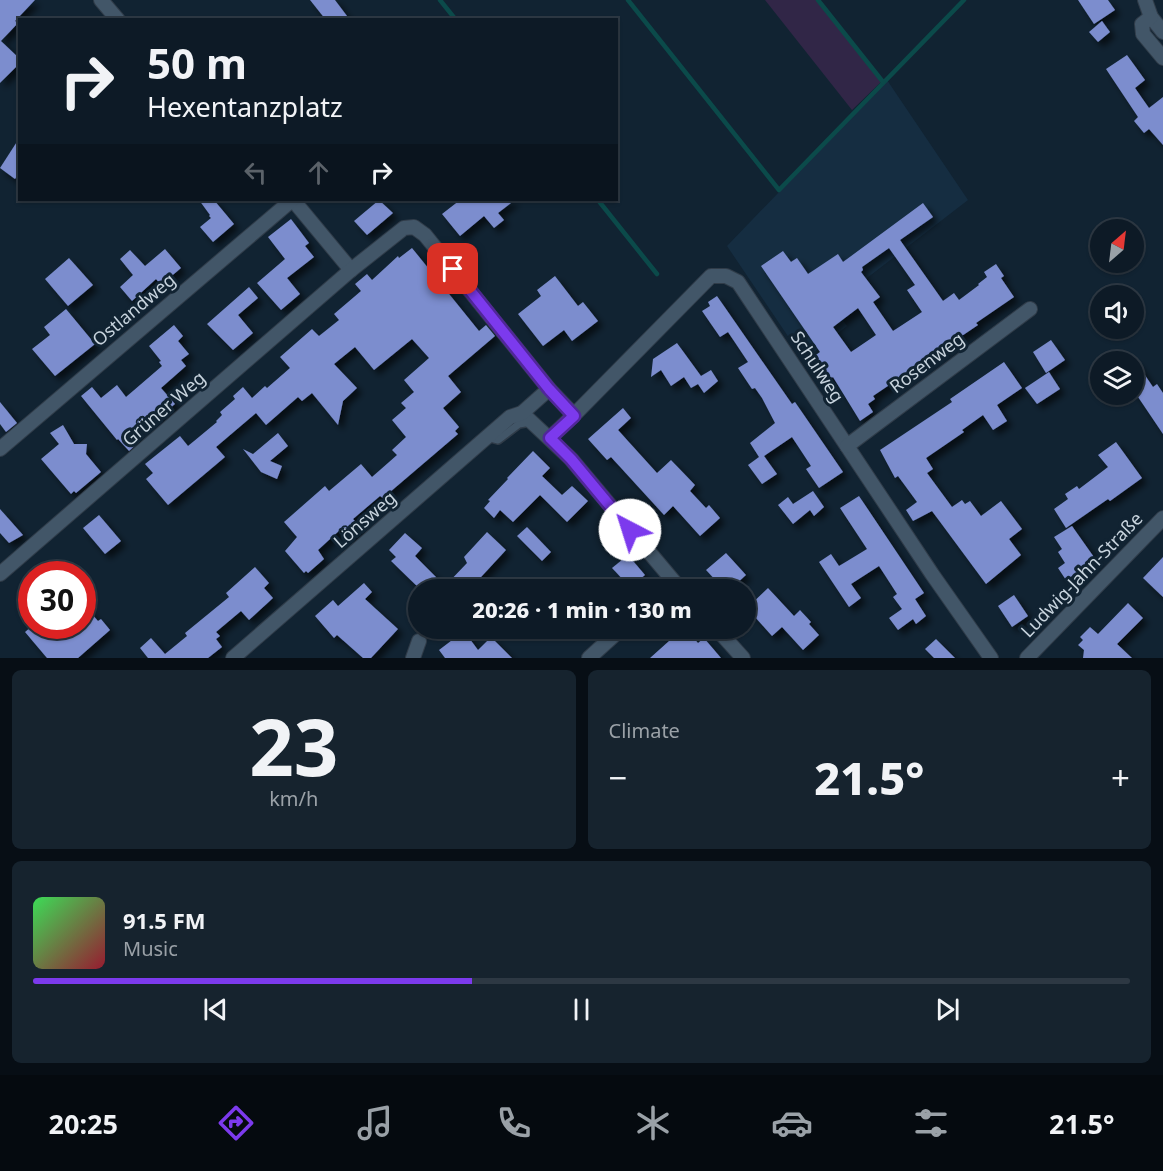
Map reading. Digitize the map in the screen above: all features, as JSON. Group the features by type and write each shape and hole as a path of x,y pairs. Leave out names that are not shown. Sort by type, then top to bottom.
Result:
{"street":[{"path":"101,0 116,18"},
{"path":"1144,0 1151,17 1163,32"},
{"path":"1151,17 1142,24 1143,34 1163,58"},
{"name":"Ostlandweg","path":"0,448 291,201"},
{"path":"293,201 351,270"},
{"name":"Grüner Weg","path":"0,574 351,270 404,228 414,227 425,235 549,389"},
{"name":"Schulweg","path":"550,438 711,276 726,276 738,282 991,658"},
{"name":"Rosenweg","path":"847,446 1030,309"},
{"path":"549,389 574,416"},
{"name":"Lönsweg","path":"233,658 510,417 526,418 549,389"},
{"path":"526,418 571,459 668,579"},
{"name":"Ludwig-Jahn-Straße","path":"1027,658 1163,518"},
{"path":"590,658 610,639"},
{"path":"726,639 743,658"},
{"path":"413,658 419,641"}],"shaded area":[{"path":"765,0 816,0 881,82 852,110"},
{"path":"887,80 968,200 832,305 847,326 804,360 727,246"}],"building":[{"path":"0,0 35,0 15,21 18,23 1,41 18,57 18,65 0,83"},
{"path":"310,0 335,0 348,18 324,18"},
{"path":"1078,0 1108,0 1115,10 1094,24"},
{"path":"1102,21 1110,32 1098,42 1089,32"},
{"path":"1127,55 1145,80 1135,88 1149,108 1163,97 1163,145 1149,129 1144,133 1134,121 1138,117 1106,69"},
{"path":"18,140 18,175 15,179 0,168"},
{"path":"200,201 215,201 234,224 213,242 200,227 211,218"},
{"path":"378,201 393,213 367,235 354,221"},
{"path":"459,201 514,201 498,213 504,220 494,228 484,216 460,236 442,214"},
{"path":"923,203 933,217 900,240 943,301 954,293 959,300 979,285 987,277 984,272 996,264 1004,276 1001,278 1014,297 976,323 978,325 873,396 875,399 868,404 873,412 860,421 833,377 825,382 809,360 820,352 761,266 783,251 791,262 797,258 808,274 838,254 843,262","holes":["889,248 915,285 907,290 922,312 893,331 873,302 880,297 861,272 862,267","858,308 876,335 851,352 833,327"]},
{"path":"291,219 309,243 305,246 314,257 287,278 300,294 281,310 257,283 285,259 268,237"},
{"path":"412,248 479,331 486,325 495,336 448,376 461,392 443,408 459,427 455,431 458,434 383,498 380,496 353,519 361,528 349,538 341,529 318,550 324,559 308,573 306,571 304,573 285,551 297,537 284,522 325,486 329,491 361,464 372,477 397,455 392,450 406,437 392,420 406,408 401,403 414,392 404,380 429,358 412,339 374,370 355,347 334,364 357,388 343,401 338,425 312,393 302,401 298,397 266,425 256,413 216,447 225,457 168,505 146,479 153,473 145,464 180,436 188,446 217,422 222,415 220,412 235,399 233,396 243,387 252,398 265,386 267,388 290,368 280,357 312,329 319,336 339,320 334,314 361,291 355,284 367,274 372,280 398,256 399,258"},
{"path":"165,249 181,268 161,285 156,279 132,301 120,287 133,275 120,259 130,250 145,266"},
{"path":"69,258 93,285 68,306 45,279"},
{"path":"555,276 578,306 583,302 598,321 572,341 564,330 543,346 518,314 541,296 537,290"},
{"path":"249,287 258,298 238,315 253,333 233,350 207,324"},
{"path":"717,296 792,404 795,402 843,472 819,488 806,469 811,466 792,437 764,456 777,474 762,484 748,465 759,457 750,443 775,423 762,398 755,388 752,389 738,368 748,362 728,332 720,337 702,311 710,306 708,302"},
{"path":"66,309 95,344 55,376 32,349 50,335 44,327"},
{"path":"174,325 183,336 178,341 189,354 181,360 186,366 161,388 175,404 157,419 151,412 130,430 140,441 129,451 117,440 81,396 92,387 101,398 117,385 126,397 162,366 159,362 161,361 149,346"},
{"path":"1051,340 1065,360 1046,373 1033,352"},
{"path":"677,343 701,376 711,370 718,381 704,393 698,384 691,388 684,377 671,386 661,370 651,377 653,359"},
{"path":"1004,362 1022,388 997,405 1007,421 993,430 983,415 962,430 964,432 926,458 933,469 927,473 952,507 962,500 965,504 970,501 981,516 1001,501 1022,529 1009,539 1021,555 986,584 932,511 913,521 906,510 917,502 898,476 895,478 880,450 952,402 950,399"},
{"path":"1049,372 1060,389 1037,404 1025,388"},
{"path":"1144,374 1153,387 1157,384 1163,393 1163,434 1143,405"},
{"path":"0,402 17,423 6,432 0,424"},
{"path":"623,408 631,418 618,430 657,473 671,460 695,485 690,491 706,508 709,505 720,518 700,536 673,506 664,515 611,457 607,460 588,439"},
{"path":"63,425 74,444 87,444 86,454 101,472 76,493 74,491 71,494 41,459 59,444 50,433"},
{"path":"278,433 288,446 270,461 282,466 277,479 261,472 243,449 253,454"},
{"path":"1116,442 1142,478 1066,528 1054,509 1068,499 1065,494 1077,486 1079,489 1108,467 1098,455"},
{"path":"533,451 550,468 542,476 562,495 572,486 588,501 567,522 540,495 513,522 500,510 494,518 484,508 490,501 488,500"},
{"path":"813,491 824,507 814,516 810,510 793,524 778,505 788,497 793,504"},
{"path":"859,496 924,593 915,599 926,616 916,624 913,619 898,630 889,618 902,609 893,597 897,594 879,566 851,584 861,598 849,607 819,562 831,554 839,566 867,549 840,508"},
{"path":"0,509 23,535 9,543 0,533"},
{"path":"99,515 121,541 105,554 83,528"},
{"path":"1072,526 1096,560 1066,580 1058,568 1065,563 1058,552 1062,549 1054,537"},
{"path":"527,527 551,552 542,561 517,536"},
{"path":"487,532 506,550 479,579 452,579 467,563 464,557"},
{"path":"405,533 422,548 415,556 438,579 410,579 391,561 396,557 389,550"},
{"path":"726,553 746,575 742,579 714,579 706,570"},
{"path":"628,555 645,575 640,579 622,579 612,568"},
{"path":"1163,557 1163,597 1143,578"},
{"path":"255,567 269,583 264,588 273,598 249,620 241,611 216,632 220,636 216,639 222,647 208,658 148,658 140,648 151,638 165,654 187,636 185,633 229,597 226,593"},
{"path":"364,583 372,592 365,599 398,629 371,658 363,658 337,635 334,638 315,616 333,600 338,606"},
{"path":"768,588 794,616 800,610 819,635 803,650 782,627 772,636 756,618 756,599"},
{"path":"1014,595 1028,616 1012,627 998,606"},
{"path":"1128,603 1143,618 1117,644 1132,658 1083,658 1084,650 1078,645 1083,640 1080,637 1090,627 1098,634"},
{"path":"96,619 98,621 101,619 110,630 78,658 47,658 31,639 96,639"},
{"path":"453,639 470,639 478,650 489,639 493,639 512,658 445,658 439,650"},
{"path":"667,639 695,639 698,643 705,639 721,658 650,658 669,641"},
{"path":"936,639 955,658 934,658 925,649"}],"waterway":[{"path":"440,0 454,18"},
{"path":"628,0 779,190 964,0"},
{"path":"818,0 883,82"},
{"path":"599,201 657,274"}],"route":[{"path":"453,269 549,389 574,416 550,438 571,459 630,530"}]}
